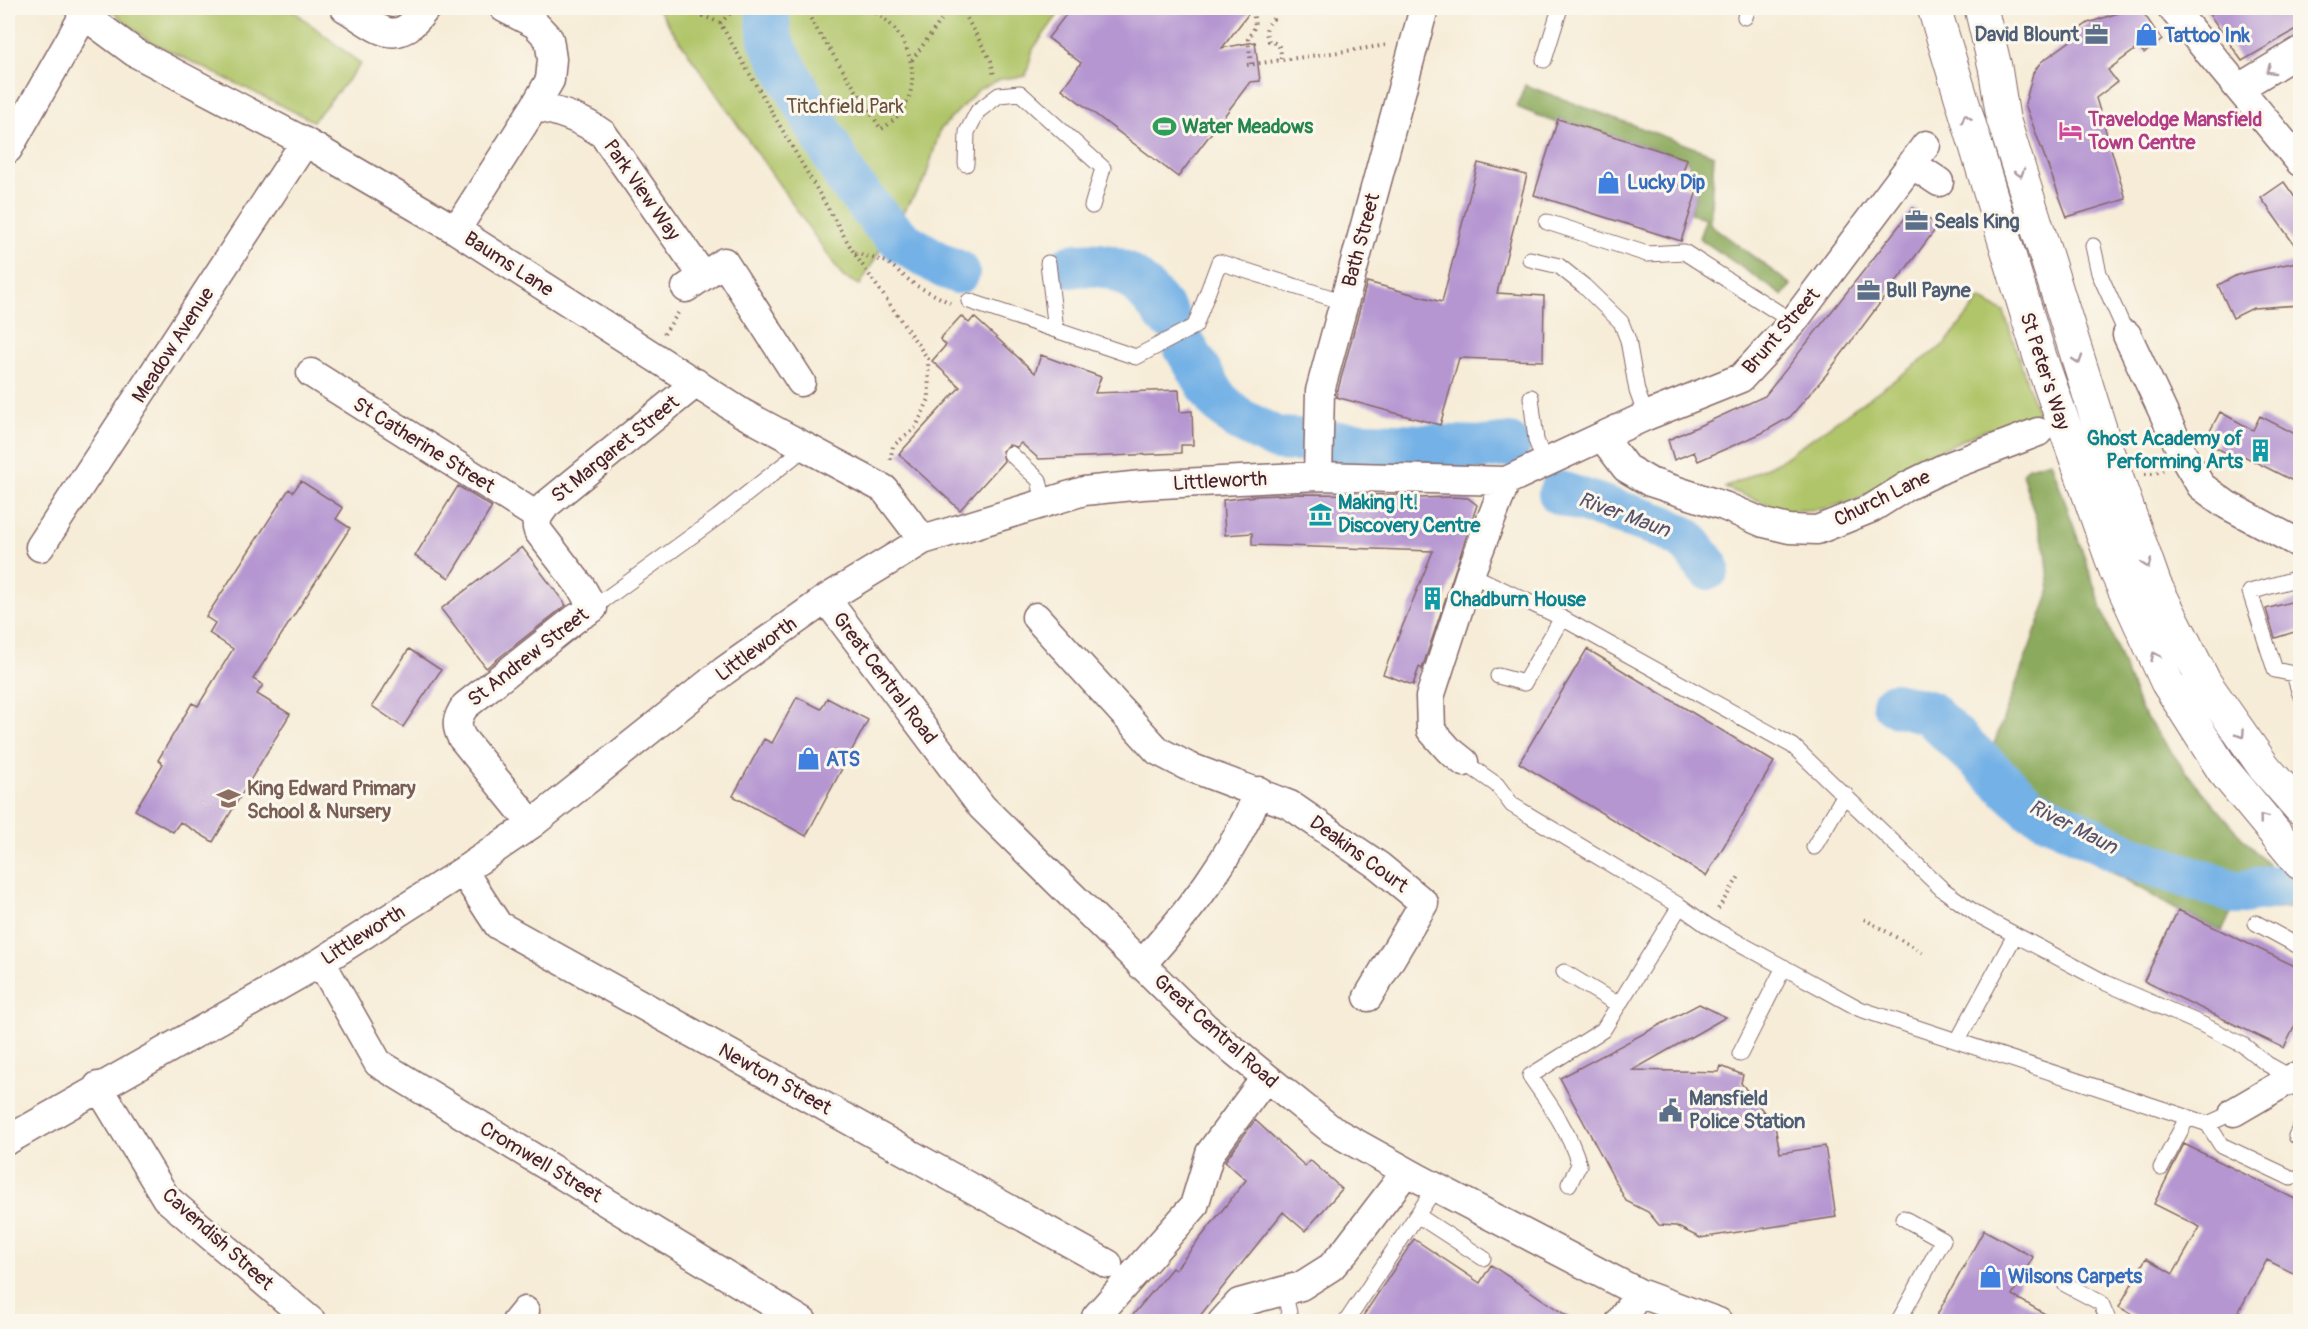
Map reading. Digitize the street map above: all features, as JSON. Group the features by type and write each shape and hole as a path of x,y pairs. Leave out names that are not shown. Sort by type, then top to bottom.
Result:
{"highway":[{"name":"St Peter's Way","path":"1934,8 2040,357 2116,571 2174,692 2223,770 2301,863"},
{"name":"St Peter's Way","path":"1981,8 1995,68 2003,118 2107,451 2155,585 2205,683 2264,767 2301,808"}],"street":[{"path":"345,8 385,32 399,33 413,25 426,8"},
{"path":"456,230 550,80 552,59 549,39 534,24 504,8"},
{"name":"Bath Street","path":"1318,476 1320,391 1424,8"},
{"path":"2172,8 2301,162"},
{"path":"8,149 81,11"},
{"name":"Baums Lane","path":"81,11 134,52 306,142 456,230 742,413 885,489 923,540"},
{"path":"2240,88 2301,51"},
{"name":"Park View Way","path":"535,106 566,113 603,134 694,282"},
{"name":"Meadow Avenue","path":"40,547 306,142"},
{"name":"Brunt Street","path":"1603,438 1646,416 1741,378 1793,322 1919,155 1939,182"},
{"path":"694,282 724,262 801,382"},
{"path":"2127,335 2186,460 2201,486 2227,505 2301,544"},
{"name":"St Catherine Street","path":"311,373 537,516"},
{"name":"St Margaret Street","path":"537,516 546,505 696,383"},
{"name":"Church Lane","path":"1603,438 1626,468 1650,482 1724,506 1764,522 1789,529 1817,530 1872,508 1906,486 1937,471 2038,432"},
{"name":"Littleworth","path":"8,1140 98,1086 321,962 463,871 532,824 724,671 826,599 923,540 1084,491 1142,484 1318,476 1506,481 1603,438"},
{"path":"1464,762 1449,750 1431,730 1430,697 1470,574 1506,481"},
{"name":"St Andrew Street","path":"532,824 462,738 457,728 458,715 474,699 575,619 593,608 581,587 538,531 537,516"},
{"name":"Great Central Road","path":"826,599 982,807 1205,1027 1266,1077 1332,1130 1406,1172 1639,1293 1718,1322"},
{"name":"Deakins Court","path":"1036,617 1158,750 1187,765 1259,791 1290,805 1337,836 1424,903 1368,997"},
{"path":"1141,964 1175,927 1220,868 1259,791"},
{"name":"Newton Street","path":"463,871 498,925 1108,1264"},
{"name":"Cromwell Street","path":"321,962 378,1063 803,1322"},
{"path":"1095,1322 1096,1317 1194,1206 1210,1153 1266,1077"},
{"path":"2234,1112 2296,1081"},
{"name":"Cavendish Street","path":"98,1086 166,1198 312,1322"},
{"path":"1222,1322 1239,1303 1301,1286 1331,1267 1406,1172"},
{"path":"1620,1322 1639,1293"}],"lane":[{"path":"1544,60 1560,8"},
{"path":"966,164 967,132 978,111 999,95 1020,93 1103,168 1092,206"},
{"path":"1547,222 1647,254 1684,252 1793,322"},
{"path":"2093,246 2099,273 2127,335"},
{"path":"1530,259 1559,266 1584,286 1621,322 1628,340 1637,391 1646,416"},
{"path":"969,301 1136,357 1195,326 1219,262 1344,302"},
{"path":"1048,263 1056,330"},
{"path":"1531,397 1536,440 1545,464"},
{"path":"593,608 699,531 806,447"},
{"path":"1011,454 1039,480 1044,503"},
{"path":"2301,568 2295,579 2250,592 2275,670 2294,674 2301,694"},
{"path":"1470,574 1562,618 1793,746 1942,889 1978,915 2106,983 2201,1024 2243,1045 2267,1064 2296,1081"},
{"path":"1498,676 1524,683 1562,618"},
{"path":"1464,762 1497,785 1512,805 1680,906 1708,926 1860,1009 2208,1125 2221,1145 2291,1178"},
{"path":"1814,847 1845,794"},
{"path":"1569,1184 1579,1165 1575,1150 1549,1103 1530,1076 1603,1030 1680,906"},
{"path":"2256,923 2301,947"},
{"path":"1958,1040 2015,935"},
{"path":"1740,1054 1784,967"},
{"path":"1564,972 1619,1005"},
{"path":"2208,1125 2234,1112"},
{"path":"2161,1168 2187,1118"},
{"path":"1346,1322 1436,1187"},
{"path":"1417,1215 1483,1258"},
{"path":"1898,1322 1943,1240 1903,1218"},
{"path":"2066,1284 2101,1303 2109,1322"},
{"path":"1284,1290 1291,1322"}],"path":[{"path":"693,8 701,15 720,23 854,253 928,359 929,399 916,427 893,446 885,489"},
{"path":"720,23 735,8"},
{"path":"807,8 814,25 882,129 889,124 908,97 912,75 911,61 903,38 894,27 874,11 865,8"},
{"path":"911,61 950,8"},
{"path":"961,8 991,61 999,95"},
{"path":"1256,8 1253,10 1255,26 1248,39 1249,64 1415,41"},
{"path":"1270,8 1273,10 1273,18 1267,25 1266,35 1269,41 1277,43 1281,48 1281,60"},
{"path":"854,253 887,262 915,285 948,303 969,301"},
{"path":"650,354 685,303 694,282"},
{"path":"1716,912 1740,875"},
{"path":"1864,919 1926,954"}],"green space":[{"path":"108,8 290,8 361,64 313,121 149,41"},
{"name":"Titchfield Park","path":"657,8 1063,8 1033,49 1026,76 1001,79 979,89 940,130 925,180 898,219 860,285 843,277"},
{"path":"1525,85 1714,155 1710,224 1791,285 1783,296 1699,238 1706,218 1690,214 1697,191 1687,159 1559,119 1557,123 1517,107"},
{"path":"1980,299 2004,312 2040,422 1984,430 1916,461 1860,498 1823,509 1786,511 1725,488 1781,460 1945,344"},
{"path":"2051,461 2105,617 2140,709 2186,772 2248,844 2300,897 2300,902 2288,908 2232,912 2222,931 2173,908 2016,814 1981,779 2050,592 2046,551 2022,474 2029,467"}],"building":[{"name":"Water Meadows","path":"1071,8 1253,8 1222,48 1255,42 1260,81 1250,82 1178,177 1062,89 1081,63 1048,38"},
{"name":"Travelodge Mansfield Town Centre","path":"2133,8 2140,8 2162,40 2144,53 2139,47 2108,70 2117,82 2096,98 2126,199 2067,217 2025,104 2033,73 2041,62 2076,37 2074,33 2088,23"},
{"path":"2205,8 2301,8 2301,27 2242,61"},
{"name":"Lucky Dip","path":"1558,119 1687,159 1679,185 1697,191 1681,241 1534,195"},
{"path":"1478,163 1527,175 1497,293 1544,296 1543,361 1459,358 1440,425 1336,397 1367,282 1442,302"},
{"path":"2284,182 2301,206 2301,254 2261,198"},
{"path":"1913,208 1938,226 1826,375 1790,417 1762,433 1698,461 1694,452 1674,460 1668,440 1765,396"},
{"path":"2301,261 2301,305 2253,308 2233,318 2218,285 2237,275"},
{"path":"961,316 969,323 974,317 1035,373 1041,355 1101,377 1095,393 1179,390 1180,412 1192,411 1193,445 1181,445 1181,453 1039,459 1021,443 1017,447 1009,445 1002,451 1004,461 960,510 899,454 960,387 932,361 946,345 940,339"},
{"name":"Ghost Academy of Performing Arts","path":"2220,412 2253,430 2260,416 2301,437 2301,485 2240,454 2237,459 2215,447 2219,439 2209,433"},
{"path":"301,481 343,508 336,519 350,528 253,679 263,685 257,694 290,714 213,842 180,822 173,832 135,810 163,764 158,760 192,703 198,706 233,649 209,633 215,623 206,617 289,489 293,492"},
{"path":"458,486 492,507 449,578 415,556"},
{"path":"1298,494 1452,497 1468,498 1477,505 1422,669 1419,667 1413,685 1383,674 1433,551 1252,545 1252,533 1225,535 1223,500"},
{"path":"522,547 566,605 486,668 441,609"},
{"path":"2301,599 2301,630 2275,638 2266,609"},
{"path":"409,649 441,670 403,727 372,706"},
{"path":"1587,649 1774,762 1706,876 1519,763"},
{"path":"797,697 821,709 827,698 868,720 806,836 733,796 764,739 772,743"},
{"path":"2178,910 2301,969 2301,1013 2284,1048 2144,981"},
{"name":"Mansfield Police Station","path":"1699,1004 1726,1017 1633,1070 1719,1072 1721,1066 1743,1075 1741,1083 1775,1126 1780,1153 1825,1146 1836,1217 1700,1238 1676,1226 1659,1225 1648,1212 1626,1201 1560,1078"},
{"path":"1255,1120 1305,1166 1310,1160 1342,1189 1305,1231 1283,1212 1195,1322 1127,1322 1172,1268 1175,1270 1246,1180 1225,1161"},
{"path":"2184,1144 2301,1202 2301,1277 2267,1260 2233,1322 2145,1322 2119,1307 2146,1258 2173,1274 2200,1227 2154,1204"},
{"name":"Wilsons Carpets","path":"1984,1230 2033,1257 2012,1295 2059,1322 1933,1322"},
{"path":"1414,1239 1480,1283 1491,1265 1576,1322 1359,1322"}],"waterway":[{"name":"River Maun","path":"767,8 770,40 848,181 884,224 903,242 943,266 958,272"},
{"name":"River Maun","path":"1071,266 1088,264 1116,269 1138,283 1168,317"},
{"name":"River Maun","path":"1185,347 1217,400 1238,419 1277,439 1298,440"},
{"name":"River Maun","path":"1340,443 1483,448 1509,445"},
{"name":"River Maun","path":"1560,493 1664,527 1687,540 1708,568"},
{"name":"River Maun","path":"1894,704 1928,712 2030,808 2134,858 2237,893 2281,886"}],"place":[{"name":"David Blount","path":"2097,34"},
{"name":"Tattoo Ink","path":"2146,35"},
{"name":"Water Meadows","path":"1164,126"},
{"name":"Travelodge Mansfield Town Centre","path":"2070,131"},
{"name":"Lucky Dip","path":"1609,182"},
{"name":"Seals King","path":"1916,221"},
{"name":"Bull Payne","path":"1868,290"},
{"name":"Ghost Academy of Performing Arts","path":"2261,450"},
{"name":"Making It! Discovery Centre","path":"1320,514"},
{"name":"Chadburn House","path":"1432,599"},
{"name":"ATS","path":"808,759"},
{"name":"King Edward Primary School & Nursery","path":"229,799"},
{"name":"Mansfield Police Station","path":"1671,1110"},
{"name":"Wilsons Carpets","path":"1990,1276"}]}
